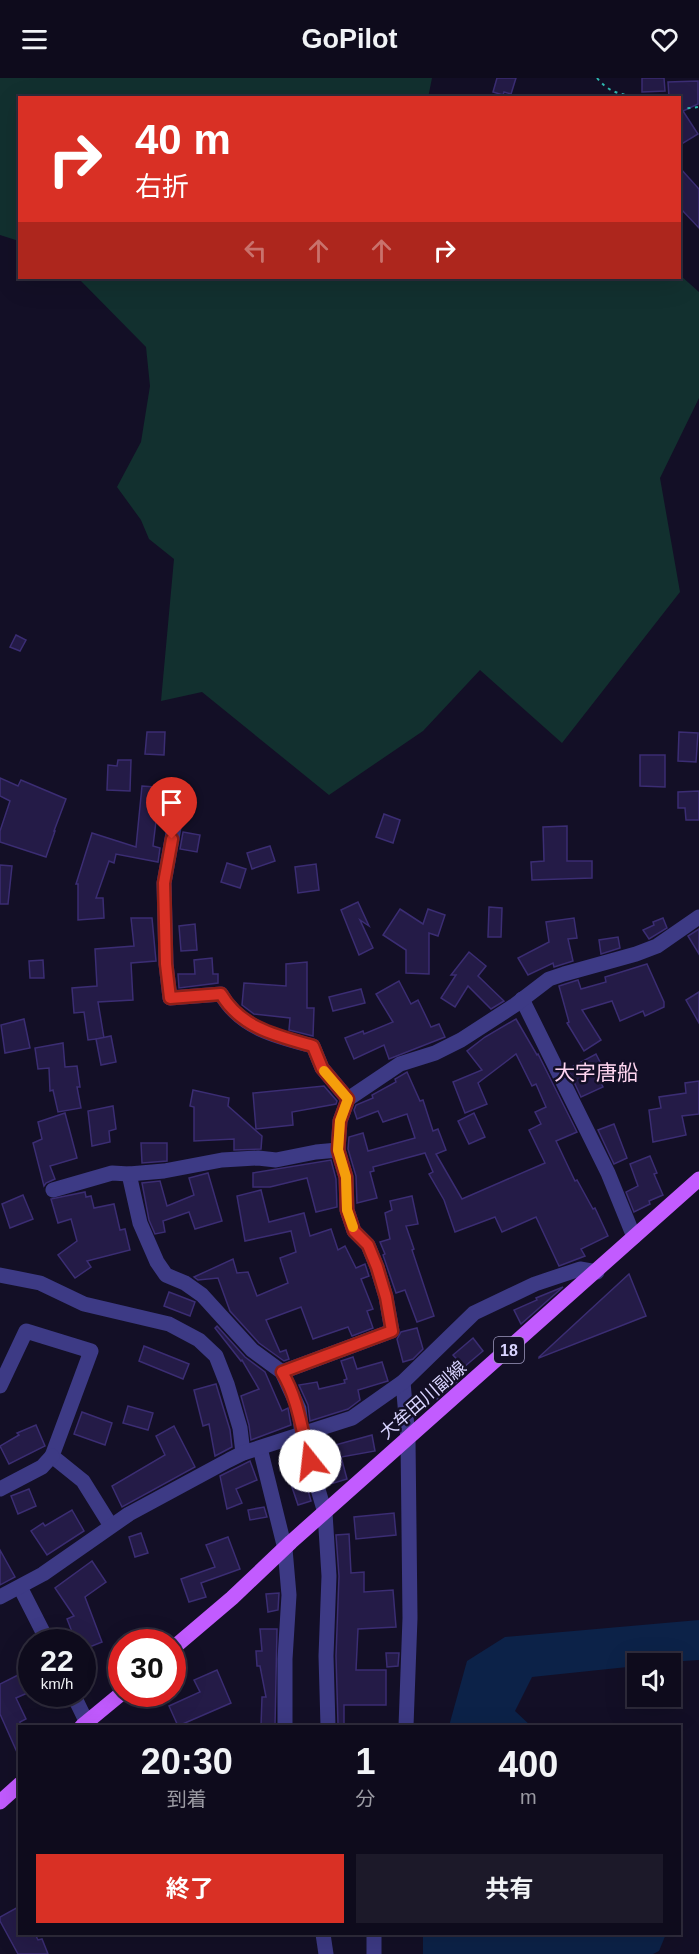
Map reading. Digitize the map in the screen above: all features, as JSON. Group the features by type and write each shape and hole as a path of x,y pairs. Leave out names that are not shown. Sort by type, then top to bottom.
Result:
{"main road":[{"name":"大牟田川副線","path":"186,1637 699,1179"},
{"path":"85,1725 108,1705"},
{"path":"0,1802 18,1786"}],"street":[{"path":"175,822 164,883 166,964 170,998 221,994 228,1006 249,1024 313,1046 322,1068 348,1099"},
{"path":"282,1372 392,1331 386,1297 377,1267 368,1245 354,1231 347,1210 346,1177 338,1150 340,1121 348,1099 400,1064 435,1053 461,1040 549,980 657,946 699,917"},
{"path":"522,999 608,1173 634,1237"},
{"path":"53,1190 111,1173 164,1171 222,1160 258,1158 276,1160 338,1150"},
{"path":"129,1174 140,1223 157,1262 166,1275 186,1283 202,1295 252,1350 282,1372 299,1409 302,1435 321,1516 329,1575 326,1656 328,1725"},
{"path":"0,1597 44,1574 111,1526 165,1493 243,1453 352,1418 403,1382 474,1313 557,1276 580,1269 597,1272"},
{"path":"0,1275 39,1284 84,1304 169,1324 199,1340 216,1356 227,1384 240,1428 243,1453"},
{"path":"0,1386 26,1330 92,1351 52,1456 42,1467 0,1489"},
{"path":"403,1382 408,1438 410,1618 406,1725"},
{"path":"260,1448 288,1546 289,1595 284,1693 285,1725"},
{"path":"52,1456 83,1481 111,1526"},
{"path":"20,1587 41,1629"},
{"path":"78,1707 85,1725"},
{"path":"323,1935 326,1954"},
{"path":"374,1935 374,1954"}],"path":[{"path":"597,78 605,88 619,94 637,96"},
{"path":"681,109 699,107"}],"green space":[{"path":"0,78 432,78 428,96 18,96 18,241 0,235"},
{"path":"681,276 699,292 699,398 660,478 680,592 562,743 480,670 423,731 329,795 202,692 161,701 174,559 149,539 141,520 117,487 141,442 150,386 146,347 79,279 681,279"}],"water":[{"path":"699,1620 699,1660 681,1661 681,1653 627,1653 627,1667 532,1677 515,1711 530,1725 449,1725 467,1661 505,1637"},
{"path":"423,1935 666,1935 659,1951 653,1954 423,1954"}],"building":[{"path":"497,78 516,78 511,94 504,92 503,95 493,92"},
{"path":"642,78 664,78 665,91 642,92"},
{"path":"698,81 698,104 683,111 698,134 681,144 681,96 669,96 668,82"},
{"path":"681,169 699,189 699,228 681,209"},
{"path":"16,635 26,640 20,651 10,647"},
{"path":"147,732 165,732 164,755 145,754"},
{"path":"679,732 698,733 696,762 678,761"},
{"path":"640,755 665,755 665,787 640,786"},
{"path":"118,760 131,760 130,791 107,790 108,765 117,766"},
{"path":"0,778 18,786 21,780 66,799 46,857 0,842 0,831 10,801 0,796"},
{"path":"142,786 167,788 166,794 184,795 183,810 166,809 166,813 157,813 153,846 160,848 158,862 116,854 114,863 109,861 96,898 103,898 104,918 78,920 78,884 76,884 92,833 136,847"},
{"path":"699,791 699,820 686,820 685,808 678,808 678,792"},
{"path":"384,814 400,820 393,843 376,837"},
{"path":"567,826 567,861 592,861 592,878 532,880 531,862 544,861 543,827"},
{"path":"183,832 200,835 197,852 180,849"},
{"path":"270,846 275,861 252,869 247,853"},
{"path":"227,863 246,869 240,888 221,882"},
{"path":"316,864 319,890 298,893 295,867"},
{"path":"0,865 12,866 8,904 0,904"},
{"path":"358,902 369,926 360,920 373,948 359,955 341,910"},
{"path":"489,907 502,908 501,937 488,937"},
{"path":"400,909 423,924 428,909 445,915 438,936 429,933 429,974 406,973 406,950 383,935"},
{"path":"131,918 152,918 156,961 131,963 133,1000 98,1002 104,1038 88,1040 84,1012 74,1013 72,988 97,986 95,949 134,946"},
{"path":"574,918 577,938 568,939 573,961 554,967 553,963 528,975 518,958 549,942 546,922"},
{"path":"663,918 667,928 649,939 643,930"},
{"path":"195,924 197,950 181,951 179,926"},
{"path":"699,929 699,954 688,936"},
{"path":"618,937 620,948 601,954 599,940"},
{"path":"469,952 486,966 478,976 504,1001 491,1009 468,986 455,1007 441,998 456,975 451,975"},
{"path":"212,958 213,974 218,974 218,983 179,988 178,974 195,974 194,960"},
{"path":"43,960 44,978 30,978 29,961"},
{"path":"307,962 307,1008 314,1008 313,1036 289,1030 290,1018 254,1014 242,1005 244,983 286,986 286,964"},
{"path":"647,964 664,1002 664,1007 645,1016 643,1011 620,1021 612,1001 582,1010 601,1040 584,1051 567,1023 569,1022 559,986 578,980 581,989 606,982 605,977"},
{"path":"399,981 411,1004 418,1000 431,1027 439,1024 445,1037 389,1059 384,1045 354,1059 345,1038 363,1031 364,1034 393,1022 376,994"},
{"path":"361,989 365,1003 333,1011 329,997"},
{"path":"699,992 699,1023 686,1000"},
{"path":"24,1019 30,1048 5,1053 1,1025"},
{"path":"516,1019 538,1054 577,1132 556,1141 575,1181 577,1180 593,1209 595,1208 608,1236 581,1249 585,1256 559,1266 536,1217 502,1232 495,1217 455,1232 444,1200 429,1174 433,1172 425,1153 373,1167 374,1171 370,1172 377,1198 357,1203 356,1176 348,1149 349,1137 363,1133 368,1151 415,1138 407,1114 383,1122 378,1111 357,1119 354,1110 356,1105 373,1098 372,1095 396,1082 395,1079 407,1072 420,1101 423,1100 433,1131 438,1129 446,1150 436,1154 462,1199 545,1163 529,1130 541,1124 535,1112 546,1107 536,1084 532,1086 516,1054 478,1083 487,1104 465,1113 453,1082 482,1070 467,1051 485,1037"},
{"path":"111,1036 116,1062 101,1065 96,1039"},
{"path":"63,1043 65,1067 77,1066 80,1087 77,1087 81,1108 58,1112 53,1090 50,1091 49,1068 38,1069 35,1048"},
{"path":"596,1054 602,1066 595,1070 603,1087 581,1097 568,1069"},
{"path":"699,1081 699,1114 682,1116 686,1135 653,1142 649,1110 661,1108 659,1097 686,1093 685,1083"},
{"path":"324,1086 337,1101 336,1104 292,1112 293,1125 256,1129 253,1093"},
{"path":"193,1090 229,1098 228,1106 262,1136 261,1149 234,1150 234,1139 194,1141 194,1107 190,1106"},
{"path":"113,1106 116,1129 109,1131 110,1142 92,1146 88,1111"},
{"path":"65,1113 77,1158 50,1166 55,1179 44,1186 33,1143 42,1139 38,1122"},
{"path":"474,1113 485,1137 469,1144 458,1121"},
{"path":"614,1124 627,1158 614,1164 598,1130"},
{"path":"141,1143 167,1143 167,1161 142,1163"},
{"path":"650,1156 657,1173 654,1174 663,1195 649,1201 650,1204 634,1212 626,1192 638,1186 630,1164"},
{"path":"331,1160 336,1179 337,1207 316,1212 307,1178 270,1187 253,1187 253,1173"},
{"path":"208,1173 222,1221 195,1229 189,1212 163,1221 165,1232 155,1234 149,1220 142,1183 160,1181 167,1206 194,1195 189,1178"},
{"path":"261,1190 269,1222 304,1213 310,1236 331,1229 338,1250 345,1246 356,1268 365,1264 369,1276 361,1279 373,1309 367,1311 373,1328 352,1336 348,1327 313,1339 301,1307 266,1320 280,1352 286,1350 289,1359 284,1361 259,1343 230,1311 218,1278 198,1280 194,1277 233,1259 237,1273 248,1272 257,1296 288,1283 280,1258 296,1252 291,1231 245,1241 237,1196"},
{"path":"85,1192 86,1197 91,1196 94,1208 114,1204 120,1230 125,1229 130,1250 87,1261 91,1267 75,1278 58,1255 77,1241 71,1219 58,1223 51,1199"},
{"path":"23,1195 33,1219 10,1228 2,1204"},
{"path":"412,1196 418,1224 406,1226 434,1316 417,1322 405,1290 396,1293 380,1242 390,1239 385,1213 392,1210 390,1201"},
{"path":"629,1274 646,1316 539,1358 539,1357"},
{"path":"563,1287 521,1324 514,1310"},
{"path":"169,1292 195,1302 190,1316 164,1306"},
{"path":"217,1326 245,1357 265,1372 282,1411 288,1408 291,1425 251,1440 241,1396 259,1389 242,1360 215,1328"},
{"path":"417,1328 423,1349 413,1359 403,1362 397,1339 401,1332"},
{"path":"473,1338 483,1351 464,1367 453,1355"},
{"path":"144,1346 189,1364 183,1379 139,1361"},
{"path":"353,1357 357,1369 382,1362 388,1381 358,1390 360,1400 348,1409 310,1421 308,1405 299,1385 317,1382 319,1389 345,1383 344,1380 347,1379 341,1361"},
{"path":"449,1371 458,1381 437,1399 428,1390"},
{"path":"216,1384 230,1430 232,1447 215,1456 209,1424 203,1426 194,1390"},
{"path":"128,1406 153,1413 148,1430 123,1423"},
{"path":"82,1412 112,1423 105,1445 74,1434"},
{"path":"36,1425 45,1446 9,1464 0,1446 19,1435 17,1433"},
{"path":"174,1426 195,1467 122,1507 112,1486 165,1455 156,1436"},
{"path":"372,1435 375,1451 341,1457 347,1479 327,1485 317,1450"},
{"path":"297,1452 311,1501 298,1505 289,1478 285,1454"},
{"path":"250,1461 257,1480 236,1489 242,1503 227,1509 220,1476"},
{"path":"29,1489 36,1506 18,1514 11,1496"},
{"path":"264,1507 267,1517 250,1520 248,1510"},
{"path":"72,1510 84,1531 47,1555 31,1531 43,1523 45,1526"},
{"path":"394,1513 396,1535 356,1539 354,1517"},
{"path":"141,1533 148,1553 135,1557 129,1537"},
{"path":"349,1534 351,1573 364,1572 364,1592 393,1590 396,1627 358,1629 356,1670 386,1670 386,1705 344,1705 344,1724 338,1724 336,1656 339,1576 336,1535"},
{"path":"228,1537 240,1569 201,1583 206,1597 189,1602 181,1579 215,1567 206,1545"},
{"path":"0,1550 15,1577 0,1585"},
{"path":"92,1561 106,1582 85,1597 102,1642 96,1644 96,1629 71,1629 67,1619 74,1616 55,1588"},
{"path":"279,1593 278,1610 268,1612 266,1594"},
{"path":"260,1629 277,1629 275,1725 261,1725 262,1697 266,1697 260,1666 257,1666 256,1651 262,1651"},
{"path":"386,1653 399,1653 398,1666 387,1667"},
{"path":"217,1670 231,1703 178,1725 169,1707 186,1707 186,1698 200,1692 194,1680"},
{"path":"18,1675 18,1697 16,1698 18,1707 20,1707 26,1719 18,1725 18,1754 0,1714 0,1684"},
{"path":"18,1907 18,1935 36,1935 38,1940 42,1939 48,1954 18,1954 0,1917"}],"slow traffic":[{"path":"324,1071 348,1099 340,1121 338,1150 346,1177 347,1210 353,1227"}],"district":[{"name":"大字唐船","path":"596,1073"}],"route":[{"path":"172,839 164,883 166,964 170,998 221,994 228,1006 249,1024 313,1046 322,1068 348,1099 340,1121 338,1150 346,1177 347,1210 354,1231 368,1245 377,1267 386,1297 392,1331 282,1372 299,1409 302,1435 310,1461"}]}
